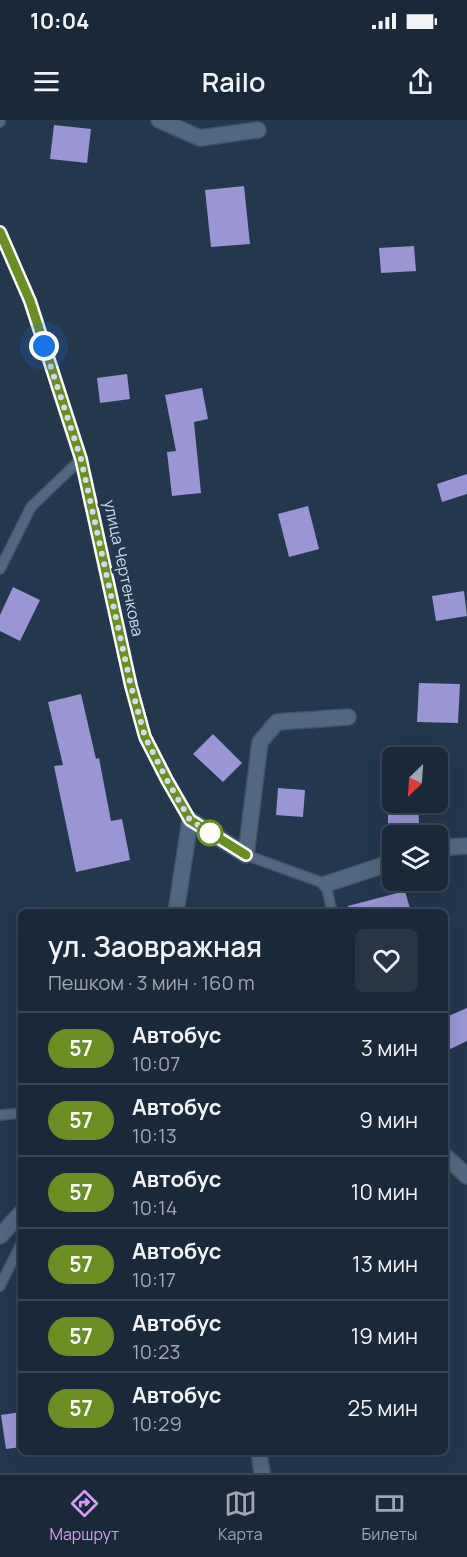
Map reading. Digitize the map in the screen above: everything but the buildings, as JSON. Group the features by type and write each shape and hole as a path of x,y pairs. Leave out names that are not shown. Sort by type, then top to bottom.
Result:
{"street":[{"path":"159,120 200,138 258,130"},
{"path":"176,909 190,820 246,855 260,742 277,722 348,717"},
{"path":"448,847 467,846"},
{"path":"326,884 382,866"},
{"path":"448,1160 467,1176"},
{"path":"0,1236 18,1216"},
{"path":"259,1455 262,1473"}],"lane":[{"name":"улица Чертенкова","path":"0,232 30,301 81,459 131,686 145,737 190,820"},
{"path":"0,569 31,507 81,459"},
{"path":"246,855 326,884 331,909"},
{"path":"0,1115 18,1113"},
{"path":"0,1286 18,1250"}],"bus line":[{"name":"57","path":"0,232 30,301 81,459 131,686 145,737 190,820 246,855"}],"route":[{"path":"44,346 81,459 131,686 145,737 190,820 214,835 210,833"}]}
